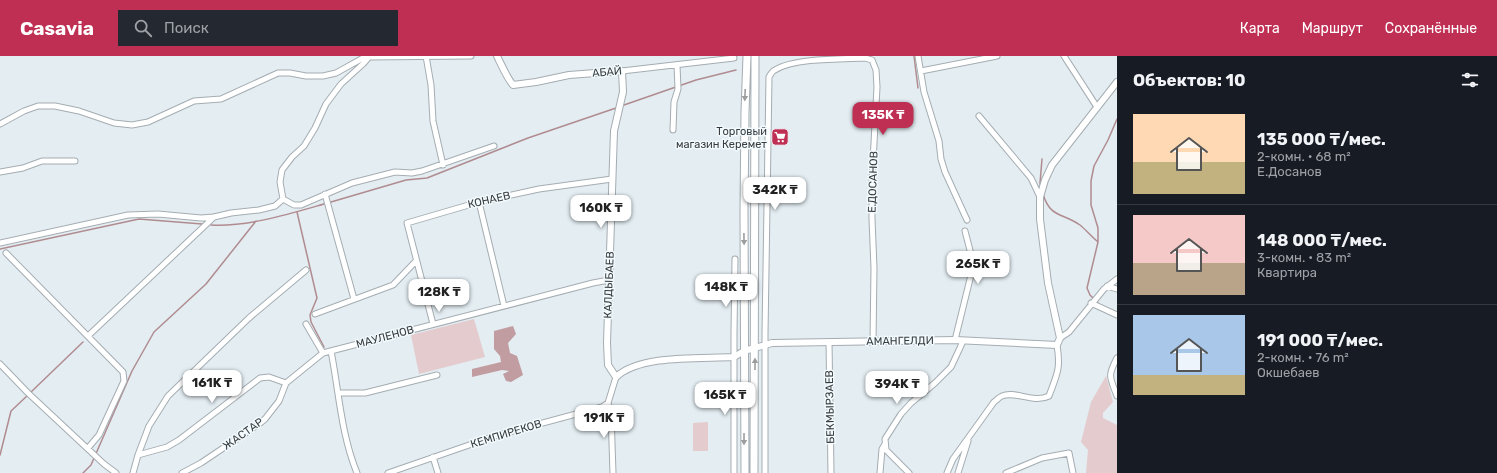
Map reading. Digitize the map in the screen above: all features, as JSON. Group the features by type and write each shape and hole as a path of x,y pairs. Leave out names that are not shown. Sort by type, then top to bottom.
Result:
{"highway":[{"path":"744,473 745,112 747,56"},
{"path":"754,473 755,56"},
{"path":"745,112 755,113"}],"main road":[{"name":"АБАЙ","path":"497,56 505,69 508,79 513,85 569,75 622,71"},
{"name":"КАЛДЫБАЕВ","path":"616,377 609,369 607,361 614,131 623,92 622,71"},
{"path":"1057,345 1060,338 1048,283 1042,246 1040,197 1044,180 1052,165 1117,82"},
{"name":"АМАНГЕЛДИ","path":"744,351 772,343 962,340 1057,345"},
{"path":"616,377 630,368 645,363 662,360 734,357 744,351"}],"street":[{"path":"426,56 431,85 433,121 444,165"},
{"path":"0,124 24,110 38,106 55,106 79,111 114,123 132,125 148,122 194,101 221,99 278,73 323,76 336,73 365,57 470,56"},
{"path":"918,56 924,92 939,141 941,159 947,178 967,220"},
{"path":"921,71 997,56"},
{"path":"1064,56 1097,107"},
{"path":"283,199 280,182 282,170 292,157 304,146 315,128 326,104 341,84 364,63 365,57"},
{"name":"АБАЙ","path":"622,71 734,58"},
{"name":"Е.ДОСАНОВ","path":"765,344 769,77 774,70 786,65 809,61 865,58 872,60 876,70 877,87 872,180 874,268 873,342"},
{"path":"673,130 674,102 678,89 677,65"},
{"path":"979,116 1031,178 1040,197"},
{"path":"283,199 294,205 301,205 352,183 395,172 422,172 494,146"},
{"path":"0,172 23,168 42,161 75,161"},
{"name":"КОНАЕВ","path":"433,324 407,223 478,202 539,189 612,179"},
{"path":"325,194 354,299"},
{"path":"0,243 128,215 158,214 201,218 214,217 275,206 283,199"},
{"path":"478,202 504,306"},
{"path":"88,336 214,217"},
{"path":"955,340 973,262 965,231"},
{"path":"6,253 123,372 124,381 99,434 88,448"},
{"path":"734,473 735,258"},
{"path":"315,314 393,285 416,261"},
{"path":"133,473 149,426 168,396 249,318 306,270"},
{"path":"1060,338 1069,332 1107,286 1117,279"},
{"name":"МАУЛЕНОВ","path":"286,383 323,353 609,280"},
{"path":"1107,286 1117,289"},
{"path":"1091,304 1117,315"},
{"path":"306,324 323,353"},
{"path":"910,473 886,450 885,439 910,403 935,383 951,367 962,340"},
{"name":"БЕКМЫРЗАЕВ","path":"829,342 830,473"},
{"path":"765,344 765,473"},
{"path":"947,473 953,459 994,402 1003,396 1010,395 1032,399 1044,399 1049,396 1060,364 1057,345"},
{"path":"331,351 339,393 343,428 357,473"},
{"path":"1117,358 1111,370 1110,377 1117,396"},
{"path":"0,364 28,393 116,473"},
{"path":"339,393 365,393 438,375"},
{"path":"138,455 167,447 179,440 260,378 269,377 286,383"},
{"path":"613,473 611,413 608,403 616,377"},
{"name":"ЖАСТАР","path":"182,473 201,463 265,419 279,401 286,383"},
{"name":"КЕМПИРЕКОВ","path":"388,473 498,435 602,407 608,403"},
{"path":"958,473 970,436"},
{"path":"880,473 882,449 885,444"},
{"path":"1006,473 1042,458 1069,453 1073,473"},
{"path":"433,457 438,473"}],"shaded area":[{"path":"474,319 485,357 419,374 411,335"},
{"path":"513,326 516,334 508,343 510,353 517,356 523,375 511,382 506,381 503,374 509,371 502,370 472,377 472,369 501,362 500,356 494,349 494,331"},
{"path":"1106,376 1113,402 1103,413 1103,418 1117,425 1117,473 1086,473 1088,450 1081,442 1091,402"},
{"path":"708,422 708,451 693,451 693,423"}],"waterway":[{"path":"914,56 918,88"},
{"path":"624,105 696,80 736,70"},
{"path":"331,202 406,180 427,178 528,138 616,108"},
{"path":"1117,119 1094,166 1091,181 1091,205 1098,228 1098,242 1087,288 1090,295 1100,305 1117,312"},
{"path":"1041,187 1042,159"},
{"path":"1043,194 1046,202 1053,211 1080,225 1098,242"},
{"path":"211,225 253,222 282,216 324,204"},
{"path":"297,212 317,298 310,315 311,322 324,347"},
{"path":"0,249 139,219 202,224"},
{"path":"83,473 91,465 132,371 154,332 206,284 256,221"},
{"path":"31,392 83,342"},
{"path":"0,455 11,411 28,395"}],"place":[{"name":"Торговый магазин Керемет","path":"780,137"}]}
